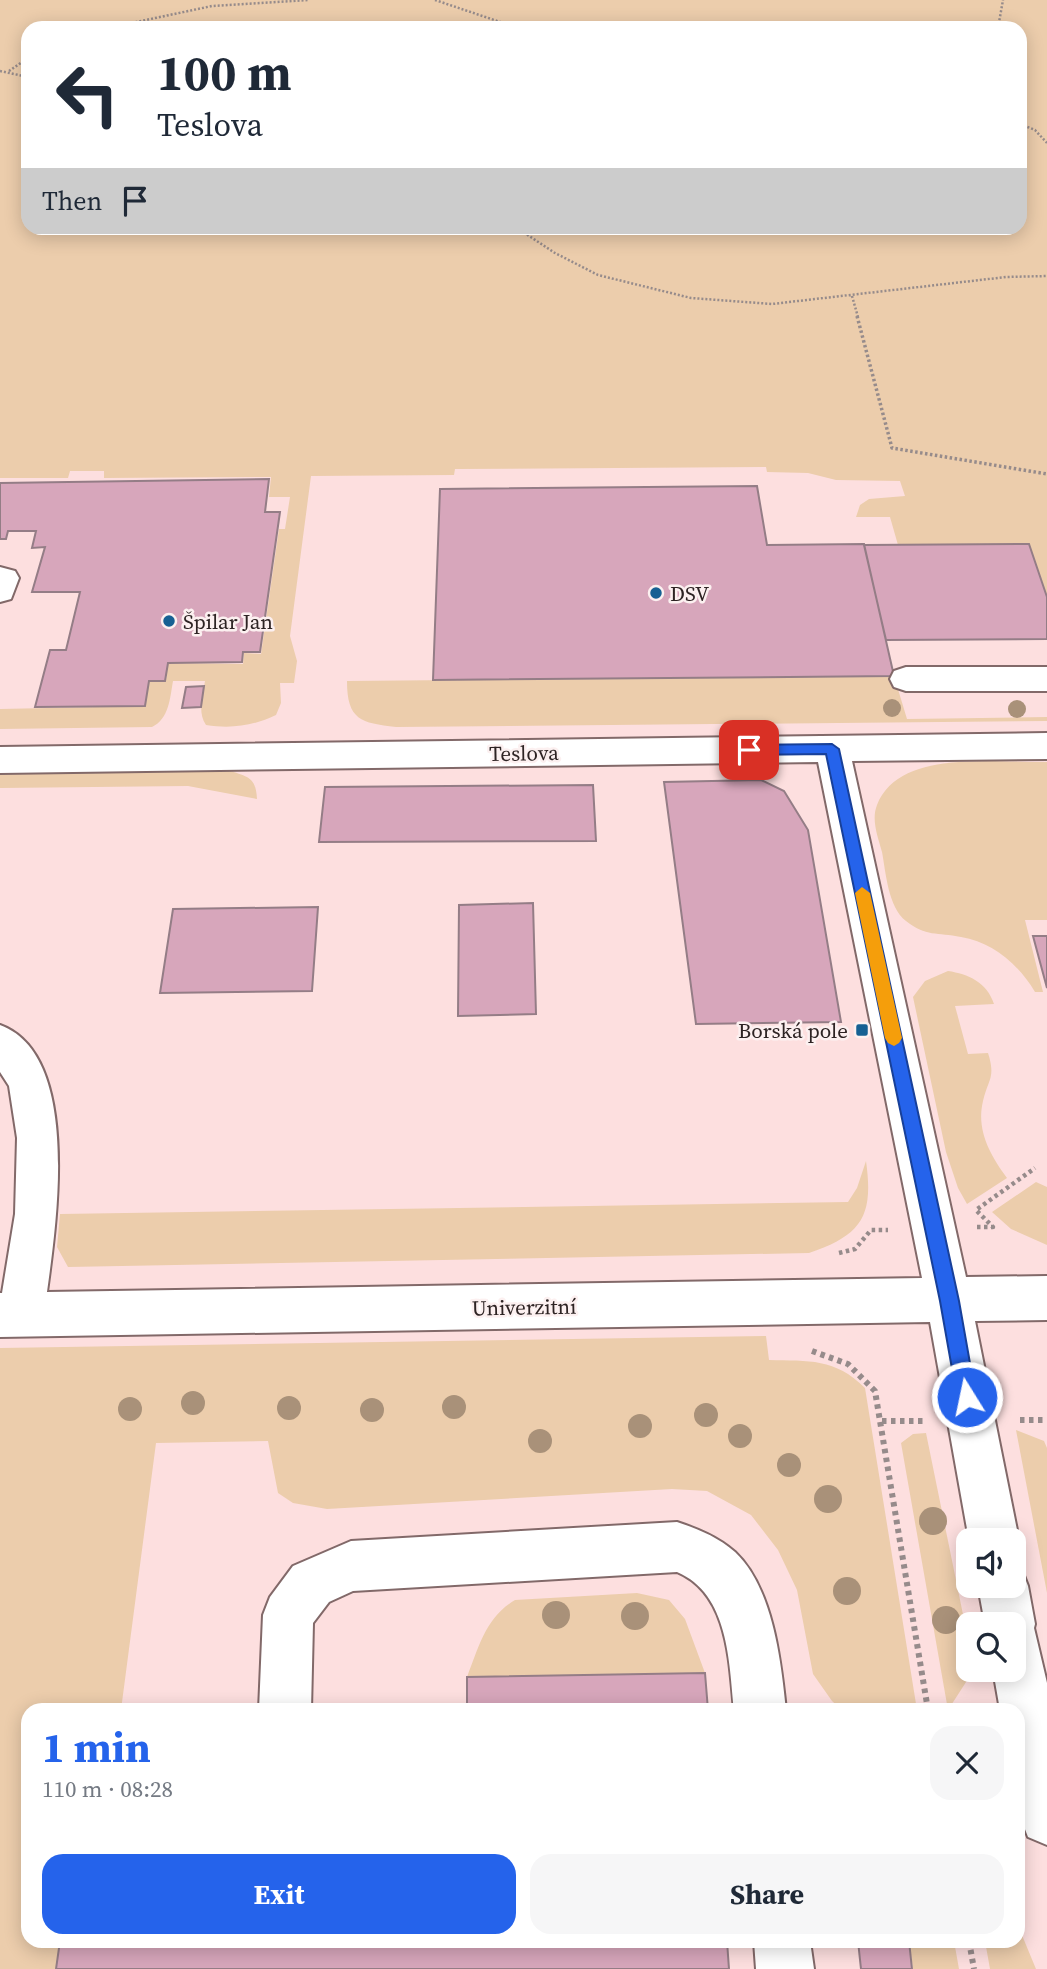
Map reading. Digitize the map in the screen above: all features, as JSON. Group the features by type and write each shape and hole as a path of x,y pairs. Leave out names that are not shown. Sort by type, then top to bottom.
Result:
{"street":[{"path":"0,578 4,578 0,591"},
{"path":"906,679 1047,679"},
{"name":"Teslova","path":"0,760 1047,746"},
{"path":"832,749 950,1301 992,1528"},
{"path":"0,1042 9,1051 28,1082 38,1138 36,1214 11,1315"},
{"name":"Univerzitní","path":"11,1315 1047,1298"},
{"path":"285,1703 288,1615 311,1584 351,1566 677,1547 704,1559 726,1581 742,1608 755,1657 759,1703"},
{"path":"1019,1682 1022,1703"},
{"path":"1025,1721 1036,1796"},
{"path":"783,1948 785,1969"}],"path":[{"path":"141,21 212,6 309,0"},
{"path":"435,0 497,21"},
{"path":"999,21 1003,0"},
{"path":"9,71 21,63"},
{"path":"0,71 21,75"},
{"path":"1027,127 1035,130 1047,144"},
{"path":"527,235 555,254 598,275 691,298 772,304 1006,277 1047,276"},
{"path":"852,296 892,448 1047,474"},
{"path":"934,1228 993,1227 976,1210 1035,1168"},
{"path":"882,1421 927,1703"},
{"path":"970,1948 974,1969"}],"shaded area":[{"path":"0,0 1047,0 1047,597 1029,544 898,545 890,517 856,517 860,505 869,499 905,496 900,481 836,480 808,473 767,472 766,467 455,469 454,475 311,476 290,636 297,661 294,683 280,683 281,703 276,715 242,726 206,725 201,709 205,681 173,681 165,713 152,727 0,729 0,709 145,706 149,681 166,680 168,663 243,664 244,653 261,654 279,529 285,529 290,497 269,497 271,477 104,478 104,471 70,471 68,478 0,478"},
{"path":"850,460 1047,521 1047,1969 0,1969 0,472"},
{"path":"894,676 907,719 1047,717 1047,721 396,727 374,724 358,717 350,704 347,681"},
{"path":"951,762 1047,762 1047,920 1025,920 1043,992 1035,992 1013,964 994,949 973,940 920,930 900,915 889,889 875,817 877,805 889,787 906,774 927,767"},
{"path":"228,770 249,778 255,786 257,799 188,786 0,788 0,772"},
{"path":"948,971 976,980 987,990 994,1004 955,1006 968,1054 988,1053 991,1073 983,1101 981,1122 990,1151 1007,1178 967,1204 958,1188 946,1152 913,997 925,981"},
{"path":"866,1161 868,1196 860,1221 841,1239 809,1253 68,1267 57,1247 60,1214 848,1202 857,1188"},
{"path":"1036,1182 1047,1187 1047,1245 1011,1229 992,1212"},
{"path":"766,1336 769,1360 809,1361 832,1366 854,1378 865,1388 916,1703 832,1701 813,1674 797,1590 778,1550 751,1515 707,1491 672,1489 327,1509 293,1503 278,1493 268,1441 156,1443 122,1703 21,1703 21,1948 59,1948 56,1969 0,1969 0,1348"},
{"path":"1016,1430 1044,1441 1047,1448 1047,1593"},
{"path":"926,1433 956,1580 956,1598 960,1598 962,1612 956,1612 956,1682 966,1682 953,1703 947,1703 901,1443 913,1434"},
{"path":"637,1593 669,1600 685,1619 705,1673 467,1677 490,1624 515,1600"},
{"path":"1025,1942 1036,1969 990,1969 986,1948 1025,1948"},
{"path":"910,1948 955,1948 959,1969 913,1969"}],"building":[{"name":"Špilar Jan","path":"269,479 265,512 280,512 260,652 243,652 242,662 168,663 165,681 149,681 145,706 35,707 50,650 66,650 80,592 32,592 45,547 32,548 36,531 8,531 6,539 0,539 0,483"},
{"name":"DSV","path":"757,486 767,545 864,544 894,676 433,680 440,489"},
{"path":"1029,544 1047,597 1047,639 886,640 864,545"},
{"path":"204,686 201,707 182,708 186,687"},
{"path":"761,780 784,791 808,830 841,1022 696,1024 664,782"},
{"path":"593,785 596,841 319,842 325,787"},
{"path":"533,903 536,1014 458,1016 459,905"},
{"path":"318,907 312,991 160,993 173,909"},
{"path":"1033,936 1047,936 1047,988"},
{"path":"705,1673 707,1703 467,1703 467,1677"},
{"path":"59,1948 728,1948 729,1969 56,1969"},
{"path":"859,1948 910,1948 912,1969 861,1969"}],"slow traffic":[{"path":"862,893 894,1038"}],"place":[{"name":"DSV","path":"656,593"},
{"name":"Špilar Jan","path":"169,621"},
{"name":"Borská pole","path":"862,1030"}],"route":[{"path":"749,750 832,749 950,1301 967,1397"}]}
